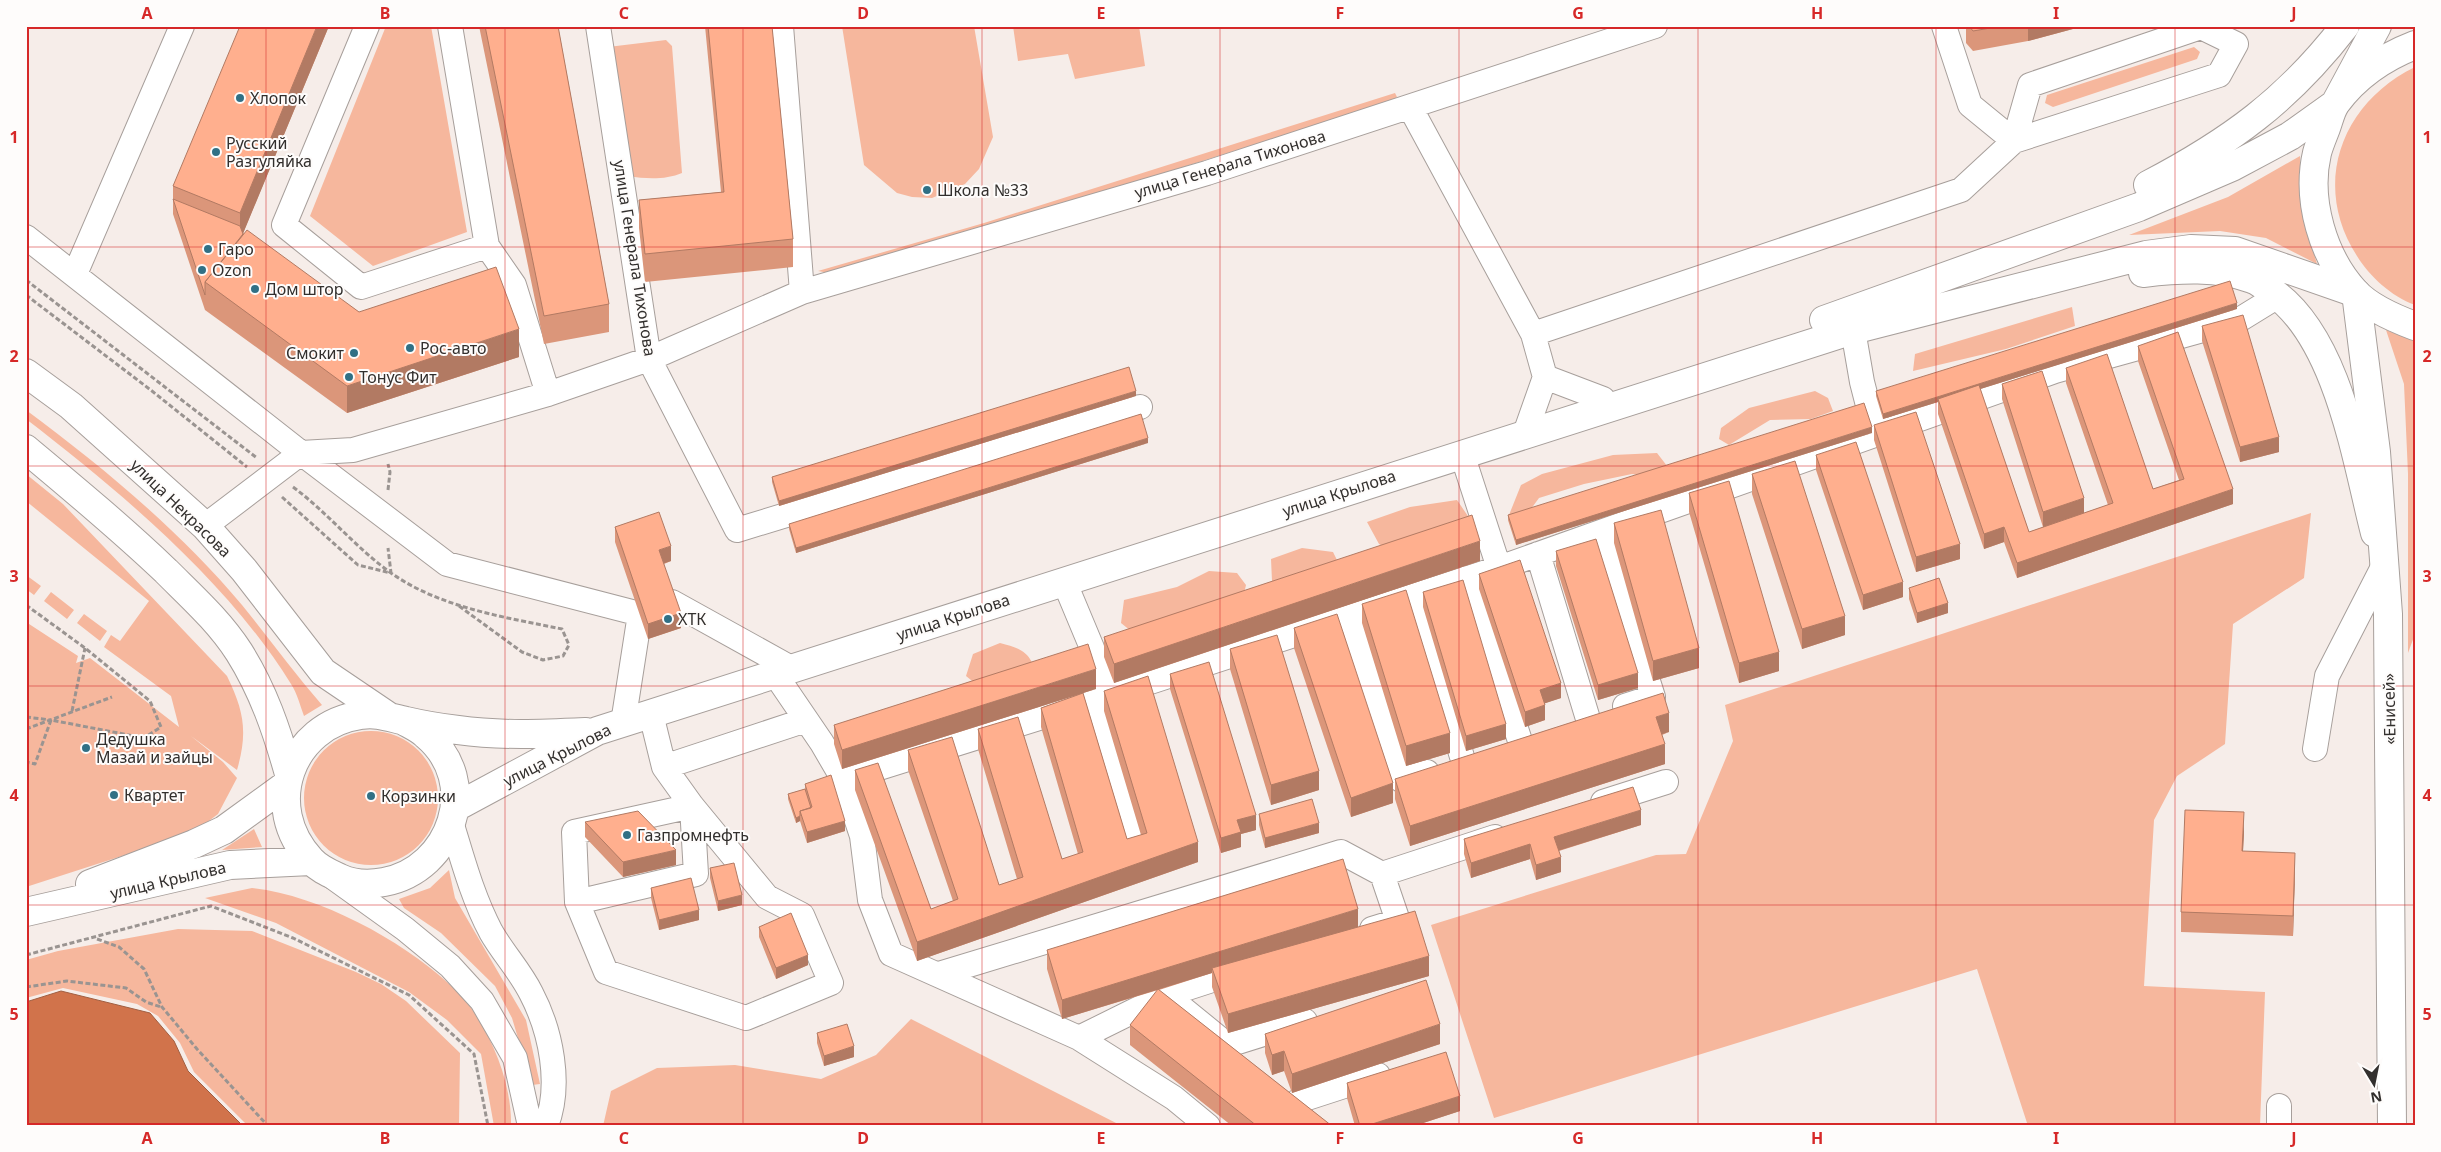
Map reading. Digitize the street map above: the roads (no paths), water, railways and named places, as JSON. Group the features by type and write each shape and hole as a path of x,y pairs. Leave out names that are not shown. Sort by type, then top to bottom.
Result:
{"main road":[{"path":"1462,454 1603,399 2007,256 2046,239 2184,167 2229,139 2267,110 2301,79 2345,26"},
{"path":"2046,239 2139,206 2232,167 2290,136 2335,104 2377,26"},
{"name":"«Енисей»","path":"2415,45 2393,54 2365,72 2335,104 2317,153 2313,193 2321,233 2339,269 2356,293 2393,317 2415,326"},
{"path":"1462,454 1853,330 2034,282 2146,255 2190,250 2235,251 2356,293"},
{"path":"2034,282 2173,270 2222,271 2254,279 2278,296 2296,313 2316,341 2336,385 2384,565"},
{"name":"«Енисей»","path":"2356,293 2376,452 2388,614 2392,1126"},
{"name":"улица Некрасова","path":"26,373 71,406 205,526 244,570 323,672 396,718"},
{"path":"26,449 112,520 212,616 239,652 260,690 277,728 287,780 286,813 295,839 317,865"},
{"name":"улица Крылова","path":"26,911 230,865 317,865 347,881 373,884 399,879 422,867 440,848 454,816 610,727 1462,454"},
{"path":"26,911 194,844 224,830 287,780 300,752 317,733 338,720 363,714 459,730 531,735 610,727"},
{"path":"396,718 426,735 444,755 454,780 454,816"}],"street":[{"path":"75,274 182,26"},
{"path":"367,26 284,224 361,288 488,246"},
{"path":"450,26 488,246 514,285 548,394"},
{"name":"улица Генерала Тихонова","path":"598,26 649,359 737,530 1140,407"},
{"path":"780,26 802,292"},
{"name":"улица Генерала Тихонова","path":"301,454 353,450 548,394 649,359 802,292 1207,173 1655,26"},
{"path":"1944,26 1970,105 2014,142"},
{"path":"1533,334 1961,190 2014,142 2219,75 2242,35 2202,27 2030,85 2014,142"},
{"path":"1410,107 1533,334 1545,377 1527,428"},
{"path":"26,237 301,454 447,564 640,614 610,727"},
{"path":"842,779 1100,699 1499,568 2055,371 2239,320 2278,296"},
{"path":"1853,330 1862,382 1871,417 1883,432"},
{"path":"1545,377 1603,399"},
{"path":"205,526 301,454"},
{"path":"1462,454 1499,568"},
{"path":"1563,727 1653,697 1601,532"},
{"path":"1538,554 1588,719"},
{"path":"2315,748 2327,676 2384,565"},
{"path":"1351,617 1401,780 1529,738 1467,578"},
{"path":"1064,581 1092,648 1100,699 1135,840"},
{"path":"1413,596 1463,760"},
{"path":"672,602 783,671 806,720 842,779 862,836 870,900 892,954 1079,1038 1174,1098 1208,1126"},
{"path":"651,714 664,766 692,806 767,897 802,915 830,983 746,1018 606,972 577,902 574,832 692,806"},
{"path":"664,766 806,720"},
{"path":"1581,810 1666,782"},
{"path":"577,902 696,874 692,806"},
{"path":"454,816 472,892 492,932 531,993 546,1034 554,1083 551,1111 546,1126"},
{"path":"1382,874 1514,831"},
{"path":"939,974 1341,852 1382,874 1398,921 1351,936"},
{"path":"317,865 405,929 450,966 482,1001 515,1058 530,1126"},
{"path":"1079,1038 1166,995 1268,962"},
{"path":"1166,995 1251,1063"},
{"path":"1228,1045 1329,1014"},
{"path":"1316,1116 1290,1094 1396,1069"}],"place":[{"name":"Хлопок","path":"240,98"},
{"name":"Русский Разгуляйка","path":"216,152"},
{"name":"Школа №33","path":"927,190"},
{"name":"Гаро","path":"208,249"},
{"name":"Ozon","path":"202,270"},
{"name":"Дом штор","path":"255,289"},
{"name":"Рос-авто","path":"410,348"},
{"name":"Смокит","path":"354,353"},
{"name":"Тонус Фит","path":"349,377"},
{"name":"ХТК","path":"668,619"},
{"name":"Дедушка Мазай и зайцы","path":"86,748"},
{"name":"Квартет","path":"114,795"},
{"name":"Корзинки","path":"371,796"},
{"name":"Газпромнефть","path":"627,835"}]}
